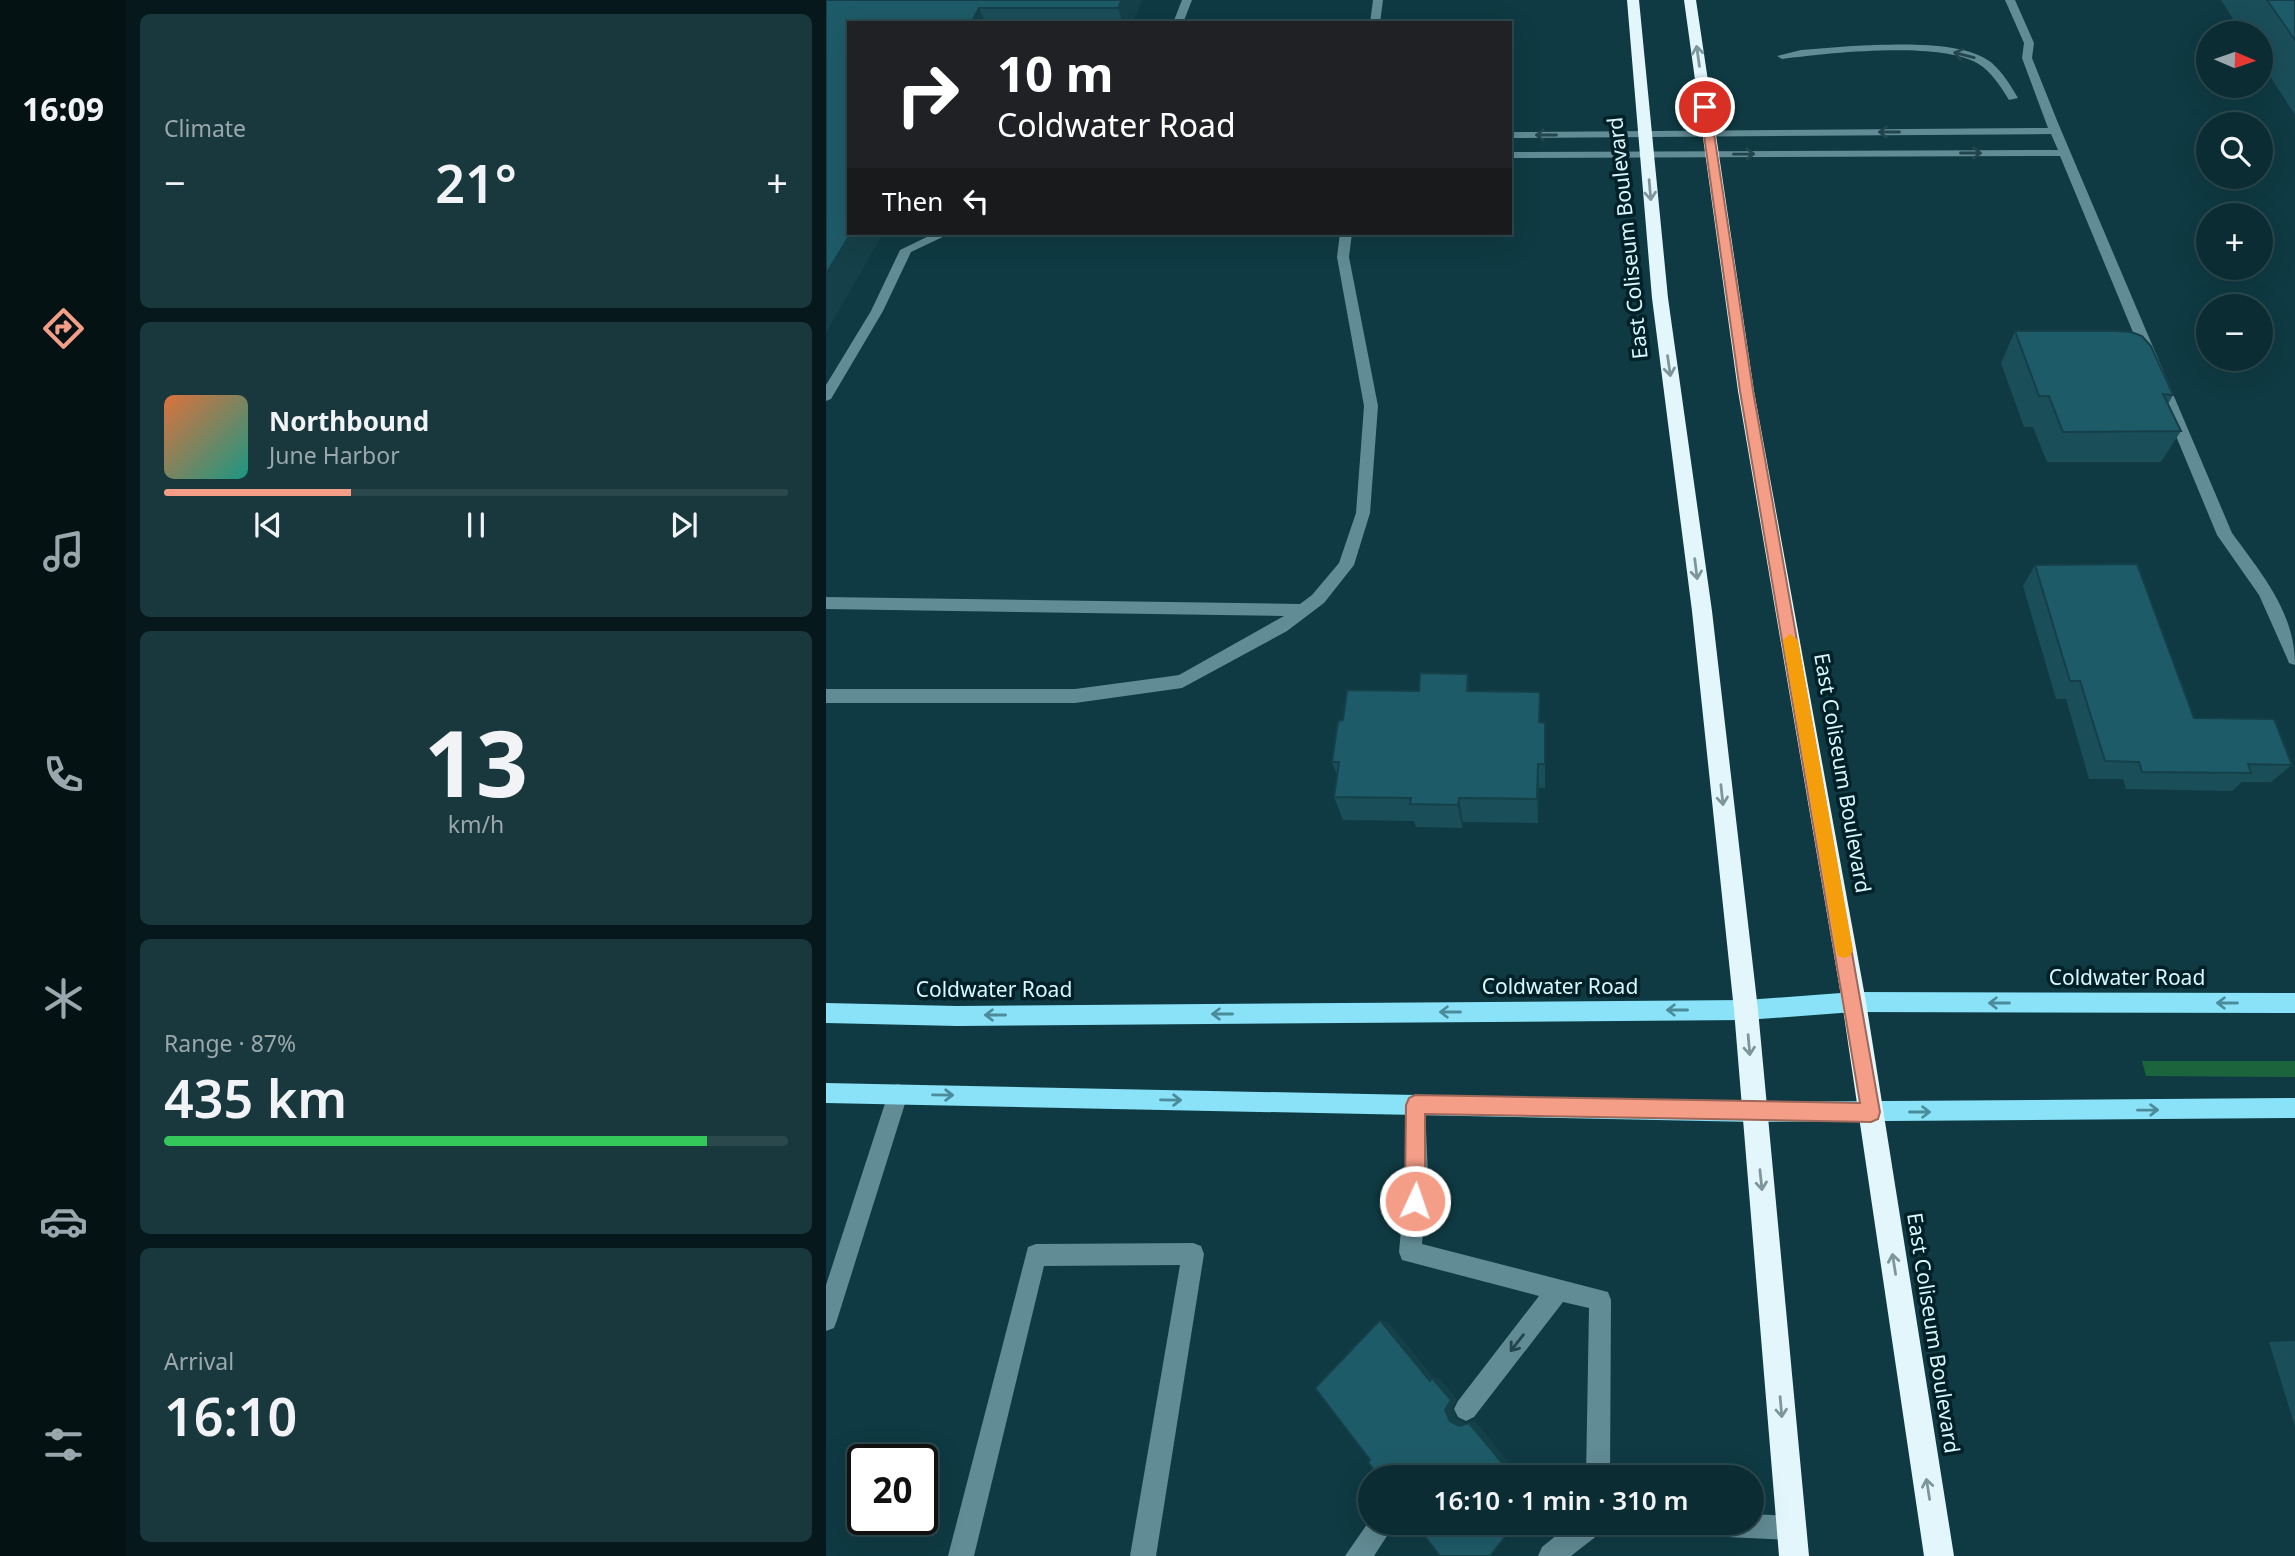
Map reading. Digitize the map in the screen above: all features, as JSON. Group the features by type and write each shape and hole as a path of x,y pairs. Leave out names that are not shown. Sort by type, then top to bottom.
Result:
{"highway":[{"name":"East Coliseum Boulevard","path":"1633,0 1660,298 1702,611 1746,1010 1794,1556"},
{"name":"East Coliseum Boulevard","path":"1690,0 1746,391 1854,1002 1938,1556"}],"main road":[{"name":"Coldwater Road","path":"826,1013 957,1016 1746,1010 1854,1002 2295,1003"},
{"path":"826,1093 1754,1112 2295,1108"}],"lane":[{"path":"1179,21 1187,0"},
{"path":"1376,21 1378,0"},
{"path":"2010,0 2029,43 2027,58 2056,131 2225,535 2266,592 2295,658"},
{"path":"1782,56 1822,50 1928,50 1960,53 1978,59 1994,70 2013,98"},
{"path":"1512,155 1646,145 1709,134 2056,131"},
{"path":"1512,135 1646,145 1712,154 2065,153"},
{"path":"826,396 877,311 906,250 940,235"},
{"path":"826,696 1075,696 1132,691 1182,681 1281,627 1318,599 1346,565 1363,513 1371,406 1343,257 1346,235"},
{"path":"826,603 1303,610"},
{"path":"826,1320 898,1094"},
{"path":"1415,1105 1417,1175 1410,1252 1600,1300 1598,1465"},
{"path":"961,1556 1036,1255 1194,1254 1143,1556"},
{"path":"1466,1409 1559,1289"},
{"path":"1764,1527 1791,1528"},
{"path":"1358,1556 1374,1535"},
{"path":"1551,1556 1578,1535"}],"green space":[{"path":"2142,1061 2295,1061 2295,1077 2146,1076"}],"building":[{"path":"826,0 1122,0 1118,8 979,8 972,21 847,21 847,235 850,235 826,274"},
{"path":"2267,0 2295,0 2295,40"},
{"path":"2015,331 2116,331 2142,336 2151,346 2173,395 2163,394 2181,431 2063,432 2049,396 2039,396"},
{"path":"2137,564 2194,718 2274,719 2292,765 2248,764 2251,773 2142,772 2139,762 2105,761 2080,681 2070,681 2035,565"},
{"path":"1420,673 1468,674 1467,691 1540,692 1539,722 1545,723 1545,764 1538,764 1537,799 1459,798 1458,805 1410,804 1411,798 1334,797 1339,762 1332,762 1338,721 1343,720 1347,690 1419,691"},
{"path":"1380,1320 1430,1381 1432,1378 1451,1400 1445,1410 1450,1421 1459,1426 1469,1423 1504,1465 1370,1465 1370,1460 1315,1388"},
{"path":"1424,1535 1507,1535 1490,1556 1440,1556"}],"slow traffic":[{"path":"1790,640 1844,950"}],"route":[{"path":"1415,1201 1415,1105 1871,1112 1746,391 1705,107"}]}
